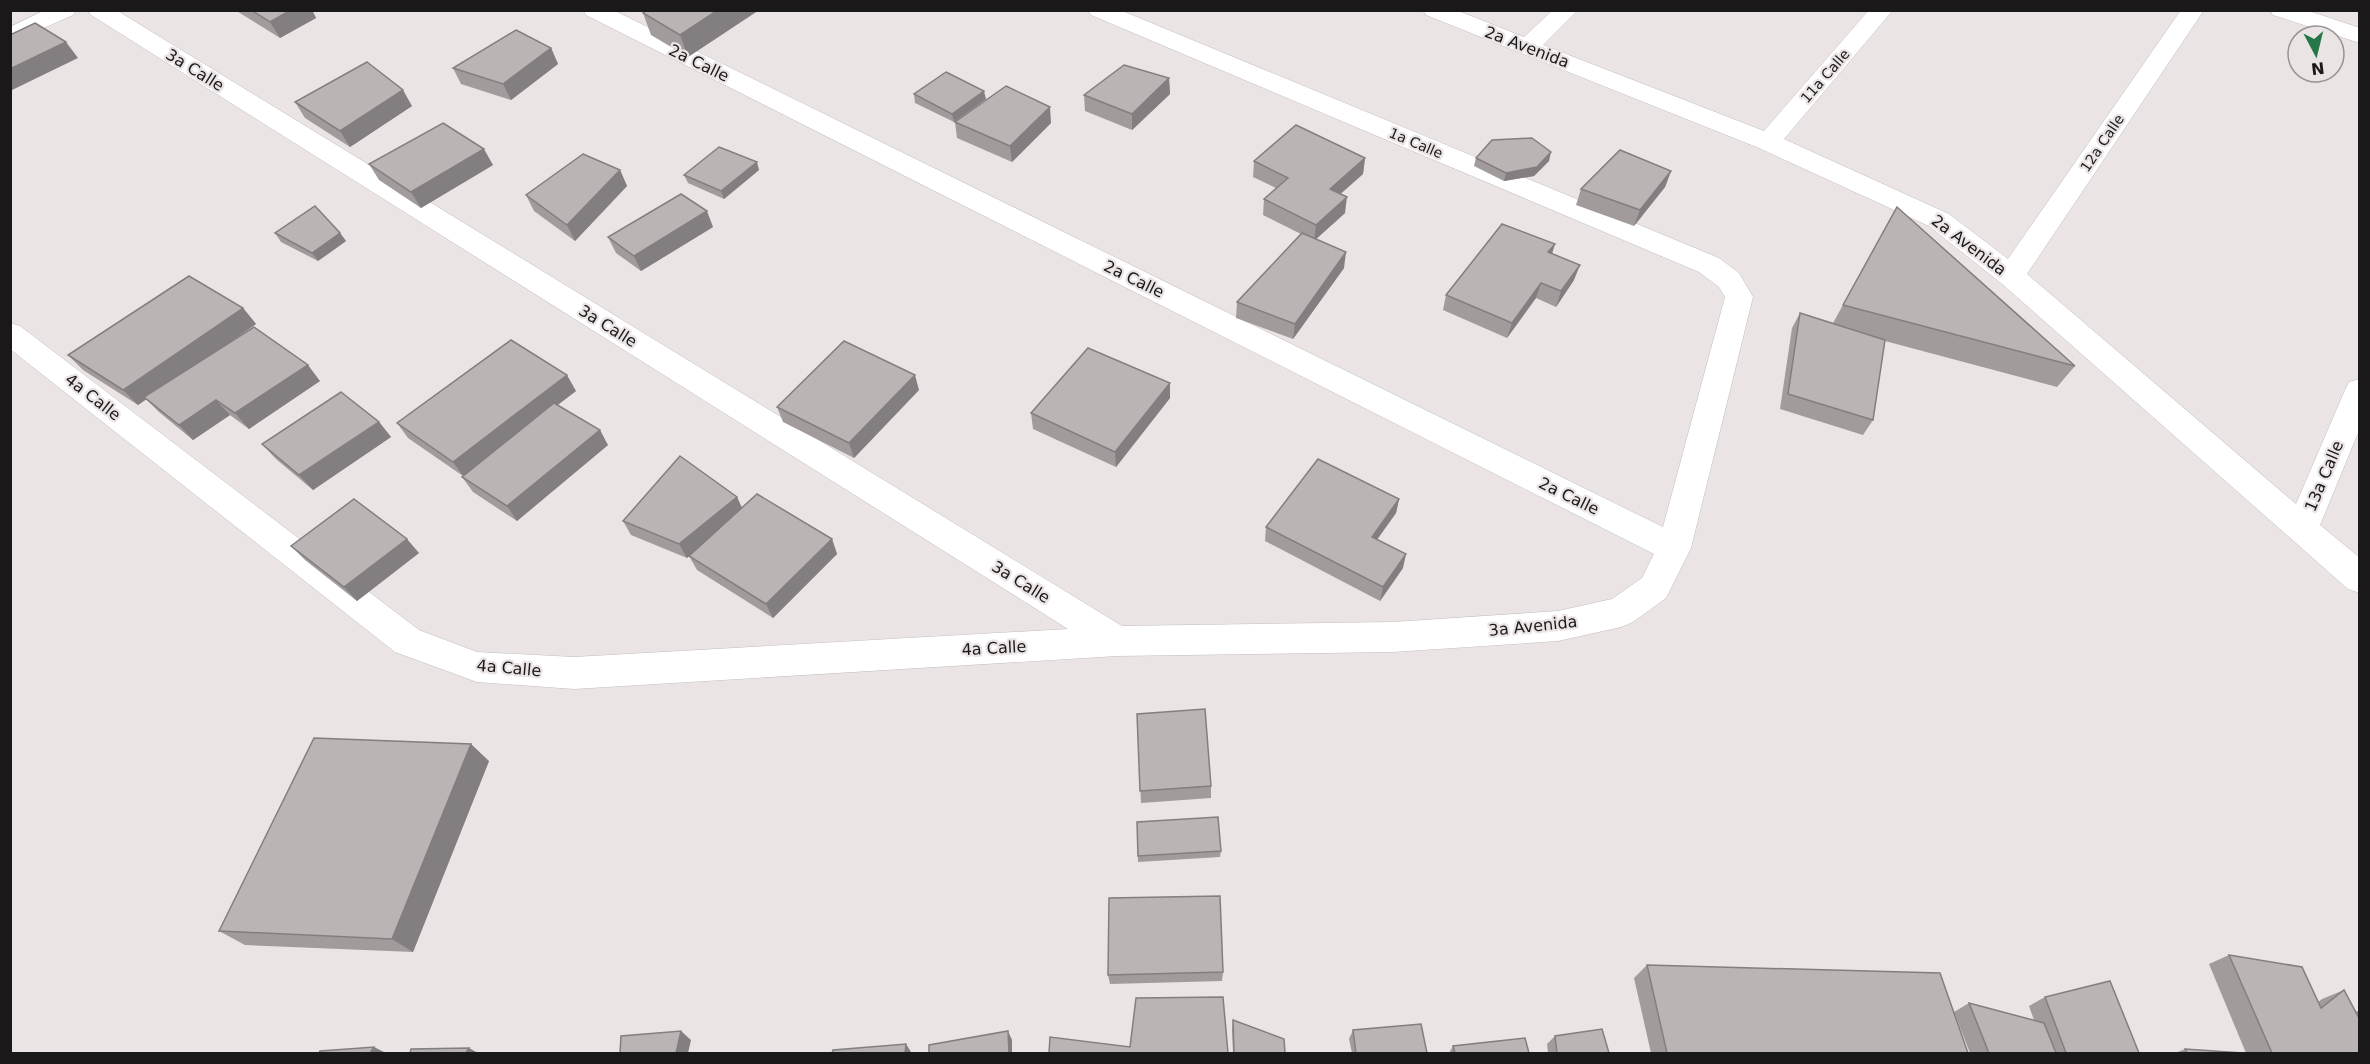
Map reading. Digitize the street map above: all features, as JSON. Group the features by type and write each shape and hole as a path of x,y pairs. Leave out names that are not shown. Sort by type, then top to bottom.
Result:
{"street":[{"path":"10,36 65,10"},
{"name":"3a Calle","path":"99,10 1117,641"},
{"name":"2a Calle","path":"594,10 1674,548"},
{"name":"1a Calle","path":"1099,10 1698,260 1729,280"},
{"name":"2a Avenida","path":"1434,10 1768,142 1940,220 2011,276 2360,579"},
{"path":"1527,47 1567,10"},
{"name":"11a Calle","path":"1768,142 1882,10"},
{"name":"12a Calle","path":"2011,276 2193,10"},
{"path":"2281,10 2360,36"},
{"name":"3a Avenida","path":"1117,641 1393,637 1558,626 1621,612 1654,588 1674,548 1739,297 1729,280"},
{"name":"4a Calle","path":"10,333 407,641 477,667 574,673 1117,641"},
{"name":"13a Calle","path":"2302,528 2360,390"}],"building":[{"path":"251,10 291,10 270,22"},
{"path":"647,10 718,10 680,35 643,13"},
{"path":"35,23 66,42 10,69 10,35"},
{"path":"516,30 551,48 503,84 453,68"},
{"path":"367,62 403,90 340,131 295,102"},
{"path":"1124,65 1169,78 1132,114 1084,95"},
{"path":"946,72 984,91 952,114 914,94"},
{"path":"1006,86 1050,107 1010,146 955,122"},
{"path":"443,123 484,149 411,192 369,164"},
{"path":"1296,125 1365,158 1330,189 1347,197 1316,225 1264,199 1288,178 1254,161"},
{"path":"1532,138 1551,152 1537,167 1506,173 1476,158 1492,140"},
{"path":"719,147 757,162 721,191 684,175"},
{"path":"1620,150 1671,171 1640,210 1581,189"},
{"path":"583,154 620,170 567,225 526,195"},
{"path":"681,194 707,211 634,256 608,237"},
{"path":"315,206 340,233 312,253 275,233"},
{"path":"1897,207 2075,366 1843,305"},
{"path":"1502,224 1555,244 1548,252 1580,265 1561,291 1541,283 1512,323 1446,295"},
{"path":"1302,233 1346,252 1295,324 1237,302"},
{"path":"189,276 243,308 123,390 68,355"},
{"path":"1800,313 1885,340 1873,420 1788,394"},
{"path":"254,327 308,365 235,413 216,400 179,425 144,397"},
{"path":"511,340 567,375 453,462 397,423"},
{"path":"844,341 915,375 849,443 777,407"},
{"path":"1088,348 1170,383 1115,452 1031,413"},
{"path":"341,392 379,422 299,475 262,444"},
{"path":"554,403 600,430 507,506 462,477"},
{"path":"680,456 737,497 679,544 623,521"},
{"path":"1318,459 1399,499 1372,537 1406,554 1383,587 1266,527"},
{"path":"757,494 832,539 766,604 689,556"},
{"path":"354,499 407,539 344,587 291,546"},
{"path":"1205,709 1211,786 1140,791 1137,714"},
{"path":"314,738 471,744 392,939 219,931"},
{"path":"1218,817 1221,851 1138,856 1137,822"},
{"path":"1220,896 1223,972 1108,975 1109,898"},
{"path":"2229,955 2302,967 2321,1008 2344,990 2360,1020 2360,1053 2272,1053"},
{"path":"1647,965 1940,973 1968,1053 1667,1053"},
{"path":"2110,981 2139,1053 2066,1053 2045,997"},
{"path":"1223,997 1228,1053 1049,1053 1050,1037 1130,1047 1136,998"},
{"path":"1969,1003 2044,1023 2056,1053 1989,1053"},
{"path":"1233,1020 1284,1039 1285,1053 1234,1053"},
{"path":"1421,1024 1427,1053 1356,1053 1353,1030"},
{"path":"1602,1029 1609,1053 1557,1053 1555,1036"},
{"path":"681,1031 676,1053 620,1053 621,1036"},
{"path":"1008,1031 1009,1053 929,1053 929,1045"},
{"path":"1525,1038 1529,1053 1455,1053 1453,1046"},
{"path":"906,1044 905,1053 832,1053 833,1050"},
{"path":"374,1047 370,1053 319,1053 320,1051"},
{"path":"469,1048 466,1053 410,1053 411,1049"},
{"path":"2185,1049 2243,1053 2187,1053"}]}
